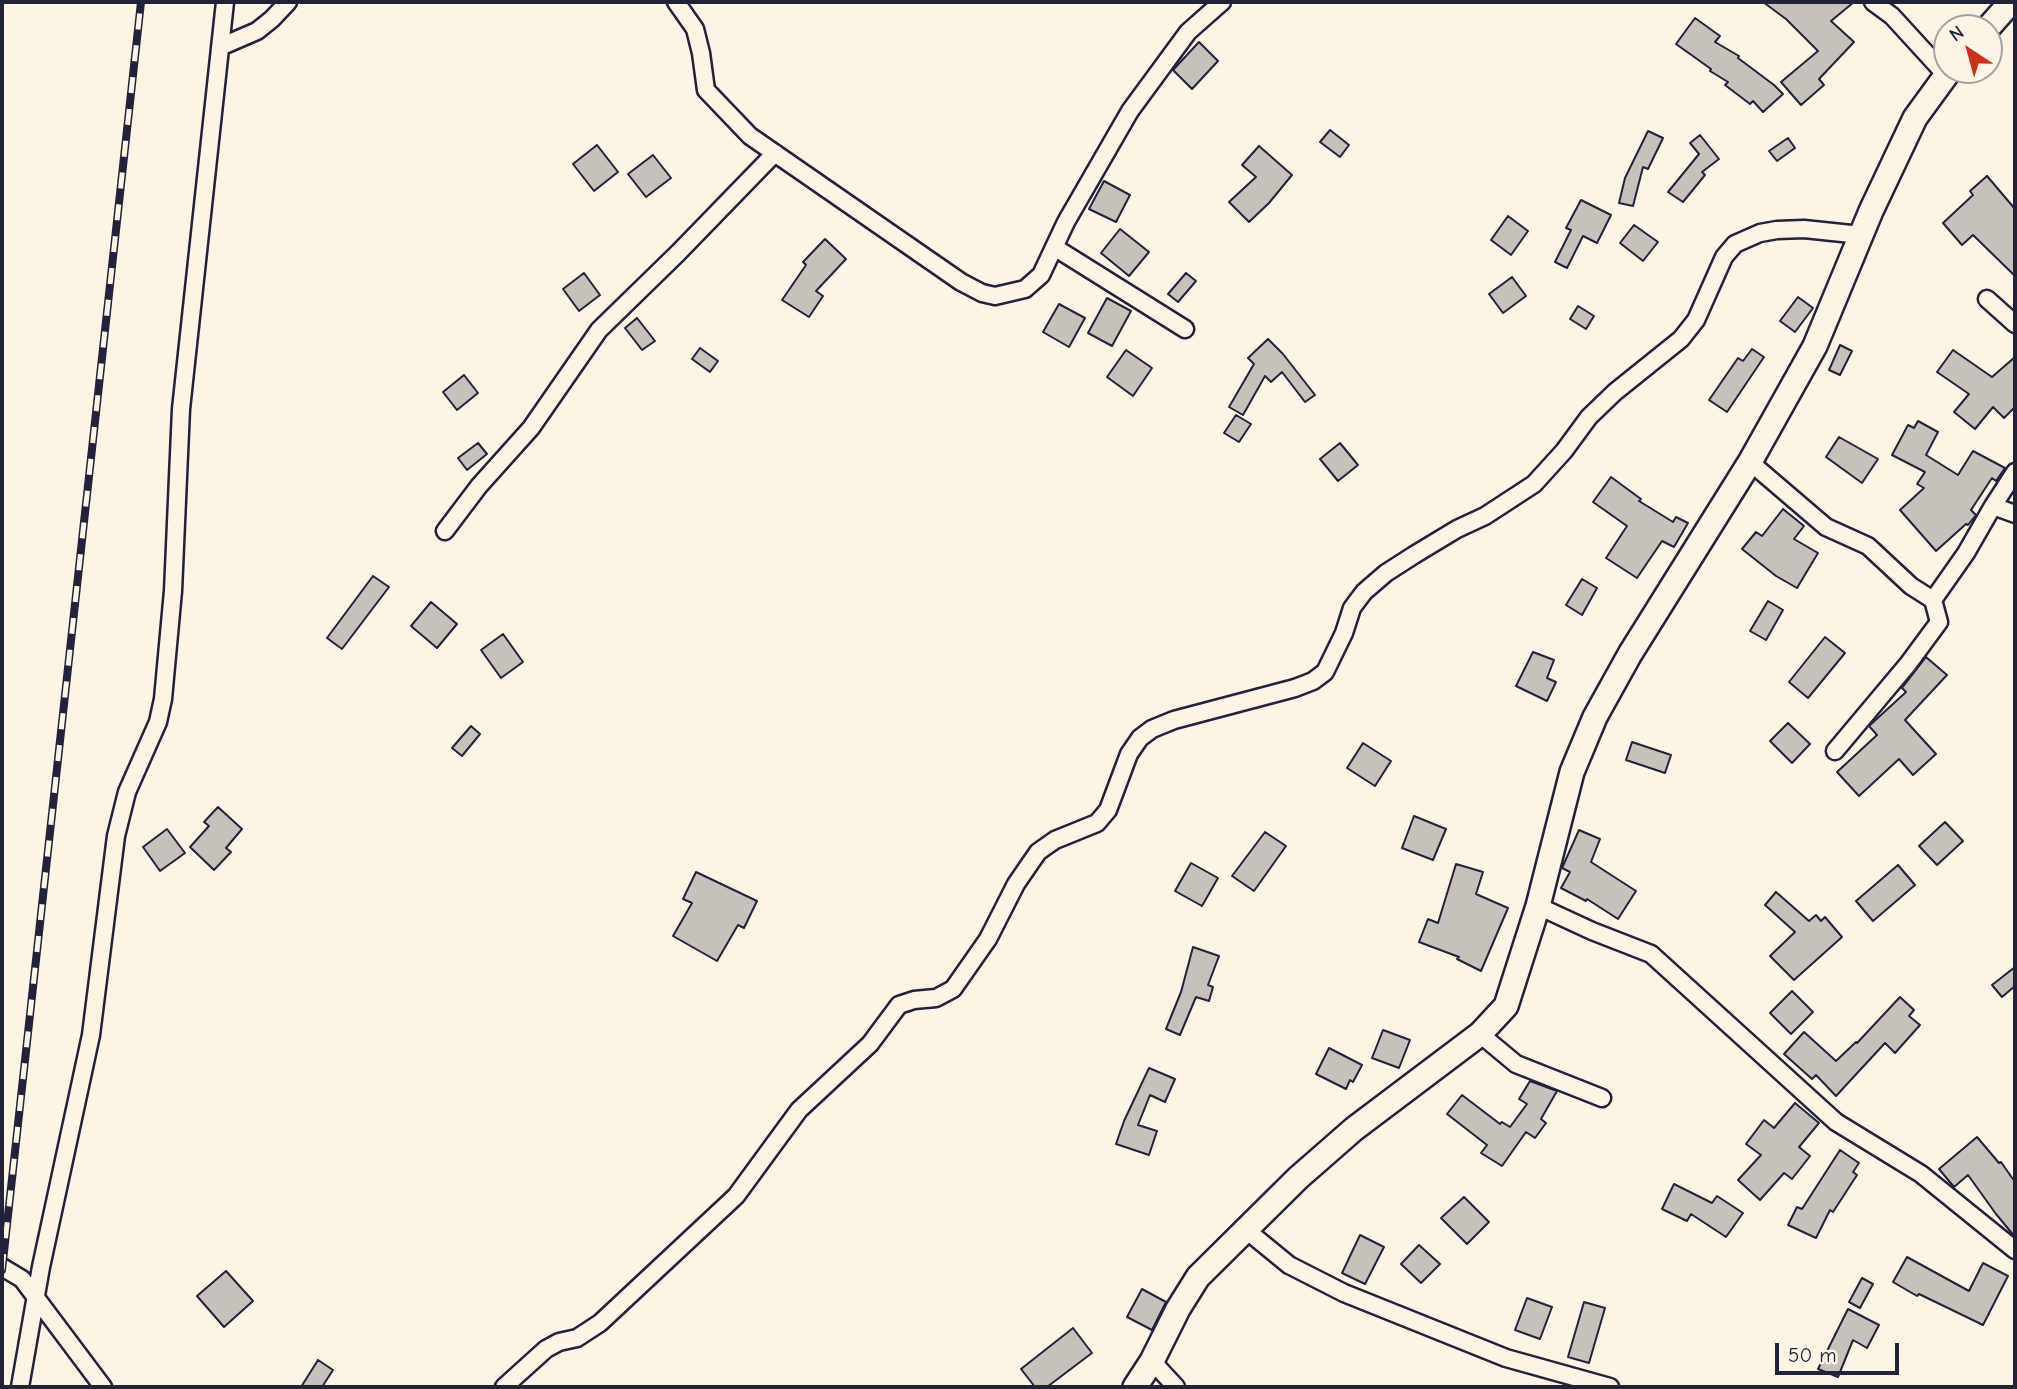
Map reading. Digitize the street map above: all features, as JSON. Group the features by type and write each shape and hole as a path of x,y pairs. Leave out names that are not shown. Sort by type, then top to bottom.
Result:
{"street":[{"path":"20,1387 90,1035 116,836 127,792 158,722 163,699 173,591 181,409 225,2"},
{"path":"220,47 257,31 288,2"},
{"path":"676,2 695,29 706,90 750,136 961,282 982,293 995,296 1025,289 1041,275 1066,222 1130,111 1188,33 1222,2"},
{"path":"1873,2 1892,16 1933,57"},
{"path":"1135,1387 1198,1277 1298,1178 1354,1129 1480,1034 1506,1006 1538,906 1572,772 1595,717 1630,654 1750,461 1815,346 1861,235 1915,118 1939,84"},
{"path":"444,531 479,486 531,428 599,330 775,153"},
{"path":"504,1387 546,1349 559,1342 577,1338 600,1323 736,1196 799,1110 870,1044 900,1005 914,1000 936,998 953,989 988,939 1016,884 1038,852 1055,840 1097,823 1108,810 1129,754 1140,738 1152,729 1174,720 1295,688 1313,681 1325,672 1344,633 1352,608 1364,592 1413,555 1485,516 1534,484 1564,451 1589,417 1615,391 1681,339 1696,320 1724,257 1735,244 1777,230 1804,229 1861,235"},
{"path":"1054,247 1185,329"},
{"path":"1987,299 2015,324"},
{"path":"1750,461 1826,527 1868,546 1911,586 1933,600 1939,622 1908,664 1835,751"},
{"path":"1933,600 1966,553 2015,472"},
{"path":"1993,506 2015,514"},
{"path":"1538,906 1651,954 1836,1122 1921,1174 2015,1250"},
{"path":"1480,1034 1516,1064 1602,1098"},
{"path":"1245,1229 1289,1265 1343,1293 1506,1358 1610,1387"},
{"path":"2,1267 22,1279 103,1387"},
{"path":"1152,1361 1176,1387"}],"building":[{"path":"1763,2 1854,2 1831,21 1854,42 1819,79 1824,85 1801,105 1781,82 1818,51 1786,19"},
{"path":"1695,18 1720,36 1715,42 1739,56 1738,58 1783,94 1763,112 1753,101 1750,104 1725,85 1728,82 1676,44"},
{"path":"1199,42 1218,61 1192,89 1173,70"},
{"path":"1330,130 1349,145 1340,157 1320,142"},
{"path":"1648,131 1663,138 1648,169 1643,167 1633,206 1619,203 1625,178"},
{"path":"1700,135 1719,159 1702,172 1705,175 1683,202 1668,192 1699,154 1690,143"},
{"path":"1788,138 1795,148 1777,161 1769,151"},
{"path":"597,145 618,172 594,191 573,164"},
{"path":"1259,146 1292,175 1249,222 1229,202 1256,177 1242,165"},
{"path":"653,155 671,178 646,197 628,174"},
{"path":"1987,176 2015,209 2015,276 1973,235 1962,245 1943,223 1973,195 1970,191"},
{"path":"1104,181 1130,195 1116,222 1089,209"},
{"path":"1581,200 1611,215 1597,243 1583,236 1567,268 1555,262 1571,230 1566,228"},
{"path":"1508,216 1528,231 1511,255 1491,240"},
{"path":"1634,225 1658,242 1643,261 1620,243"},
{"path":"1120,229 1149,252 1129,276 1101,253"},
{"path":"825,239 846,259 816,291 823,296 809,317 782,300 806,265 803,262"},
{"path":"584,273 600,295 579,311 563,289"},
{"path":"1186,273 1196,281 1178,302 1168,294"},
{"path":"1512,277 1526,296 1503,313 1489,294"},
{"path":"1798,297 1813,308 1795,332 1780,321"},
{"path":"1107,298 1131,311 1112,346 1088,333"},
{"path":"1059,304 1085,318 1069,347 1043,332"},
{"path":"1578,306 1594,316 1586,329 1570,319"},
{"path":"637,318 655,341 642,350 625,328"},
{"path":"1268,339 1315,395 1305,402 1282,372 1271,382 1265,376 1243,415 1229,407 1254,364 1248,358"},
{"path":"1840,345 1852,351 1840,375 1829,370"},
{"path":"700,348 718,361 710,372 692,359"},
{"path":"1752,349 1764,357 1727,412 1709,400 1738,358 1743,361"},
{"path":"1126,350 1152,368 1133,396 1107,377"},
{"path":"1953,350 1992,377 2015,357 2015,407 2004,418 1993,407 1975,429 1954,412 1969,394 1937,372"},
{"path":"464,375 478,393 457,410 443,392"},
{"path":"1236,415 1251,424 1239,442 1224,433"},
{"path":"1918,421 1938,432 1926,455 1958,475 1973,451 2005,468 1996,481 1992,478 1971,510 1976,515 1968,525 1936,551 1900,510 1924,488 1917,484 1925,472 1892,455 1908,425 1914,428"},
{"path":"1839,437 1878,459 1862,483 1826,457"},
{"path":"478,443 487,454 467,470 458,458"},
{"path":"1340,443 1358,465 1338,481 1320,459"},
{"path":"1611,477 1641,499 1639,501 1673,522 1676,517 1688,523 1674,547 1662,541 1637,578 1606,558 1627,526 1593,502"},
{"path":"1783,509 1804,526 1794,539 1818,553 1797,588 1776,576 1742,549 1756,532 1762,536"},
{"path":"373,576 389,587 342,649 327,638"},
{"path":"1582,579 1597,588 1582,615 1566,605"},
{"path":"1768,601 1783,610 1766,640 1750,631"},
{"path":"431,602 457,624 437,648 411,626"},
{"path":"503,634 523,662 501,678 481,650"},
{"path":"1825,637 1845,653 1808,698 1789,682"},
{"path":"1533,652 1554,660 1547,678 1556,682 1547,701 1516,686"},
{"path":"1926,657 1947,675 1905,720 1936,754 1913,775 1899,759 1859,796 1837,772 1877,735 1869,726 1906,692 1902,688"},
{"path":"1788,723 1810,744 1792,763 1770,741"},
{"path":"471,726 480,734 462,756 452,748"},
{"path":"1632,742 1671,755 1665,773 1626,760"},
{"path":"1363,743 1391,761 1375,786 1347,768"},
{"path":"218,807 242,829 226,848 231,852 214,870 190,847 209,826 204,822"},
{"path":"1414,816 1446,829 1433,860 1402,848"},
{"path":"1945,822 1963,841 1937,865 1919,846"},
{"path":"167,829 185,853 160,871 143,847"},
{"path":"1579,830 1600,839 1591,862 1636,891 1618,919 1587,899 1586,901 1561,888 1570,872 1562,868"},
{"path":"1265,832 1286,846 1254,891 1232,876"},
{"path":"1191,863 1218,878 1202,906 1175,891"},
{"path":"1456,864 1483,872 1476,894 1508,908 1481,971 1457,959 1459,957 1419,942 1428,919 1438,923"},
{"path":"1898,865 1915,885 1873,921 1856,901"},
{"path":"696,872 757,901 744,928 738,925 717,961 673,936 692,903 683,899"},
{"path":"1776,892 1809,921 1816,915 1821,921 1825,917 1842,937 1794,980 1770,956 1795,932 1765,905"},
{"path":"1193,947 1219,956 1208,985 1213,987 1209,1001 1196,997 1180,1035 1166,1029 1181,992"},
{"path":"2015,967 2015,986 2002,997 1992,985"},
{"path":"1792,991 1813,1012 1791,1034 1770,1013"},
{"path":"1900,997 1914,1010 1909,1016 1920,1025 1895,1053 1885,1043 1836,1096 1816,1075 1812,1079 1784,1054 1804,1032 1836,1061 1857,1043"},
{"path":"1383,1030 1410,1040 1399,1068 1372,1058"},
{"path":"1329,1048 1362,1065 1346,1089 1316,1074"},
{"path":"1149,1068 1175,1079 1165,1102 1150,1095 1138,1125 1157,1131 1149,1155 1116,1144"},
{"path":"1530,1081 1557,1091 1541,1119 1546,1123 1535,1138 1526,1132 1502,1166 1481,1153 1487,1145 1447,1114 1462,1095 1500,1124 1502,1122 1510,1127 1527,1104 1519,1099"},
{"path":"1795,1103 1819,1123 1799,1147 1810,1156 1792,1179 1784,1173 1760,1200 1738,1180 1761,1155 1746,1144 1764,1120 1774,1128"},
{"path":"1977,1137 1999,1163 2001,1162 2015,1182 2015,1237 1968,1175 1954,1187 1939,1169"},
{"path":"1840,1150 1859,1163 1853,1172 1857,1175 1833,1212 1830,1210 1816,1238 1788,1225 1797,1207 1802,1209"},
{"path":"1674,1184 1712,1203 1717,1196 1743,1213 1726,1237 1691,1214 1687,1221 1662,1209"},
{"path":"1464,1197 1489,1222 1467,1244 1441,1218"},
{"path":"1360,1235 1384,1247 1365,1284 1342,1273"},
{"path":"1419,1245 1440,1264 1421,1283 1401,1264"},
{"path":"1907,1257 1969,1291 1983,1263 2008,1276 1983,1325 1919,1294 1917,1296 1893,1282"},
{"path":"226,1271 253,1301 224,1327 197,1296"},
{"path":"1862,1278 1873,1284 1860,1308 1849,1302"},
{"path":"1142,1289 1166,1302 1152,1330 1127,1317"},
{"path":"1527,1298 1552,1307 1540,1339 1515,1330"},
{"path":"1584,1302 1605,1308 1589,1363 1568,1357"},
{"path":"1848,1309 1879,1325 1867,1348 1853,1340 1838,1377 1818,1369"},
{"path":"1073,1328 1092,1353 1047,1387 1035,1387 1021,1369"},
{"path":"318,1360 333,1370 322,1387 301,1387"}],"railway":[{"path":"2,1270 141,2"}]}
